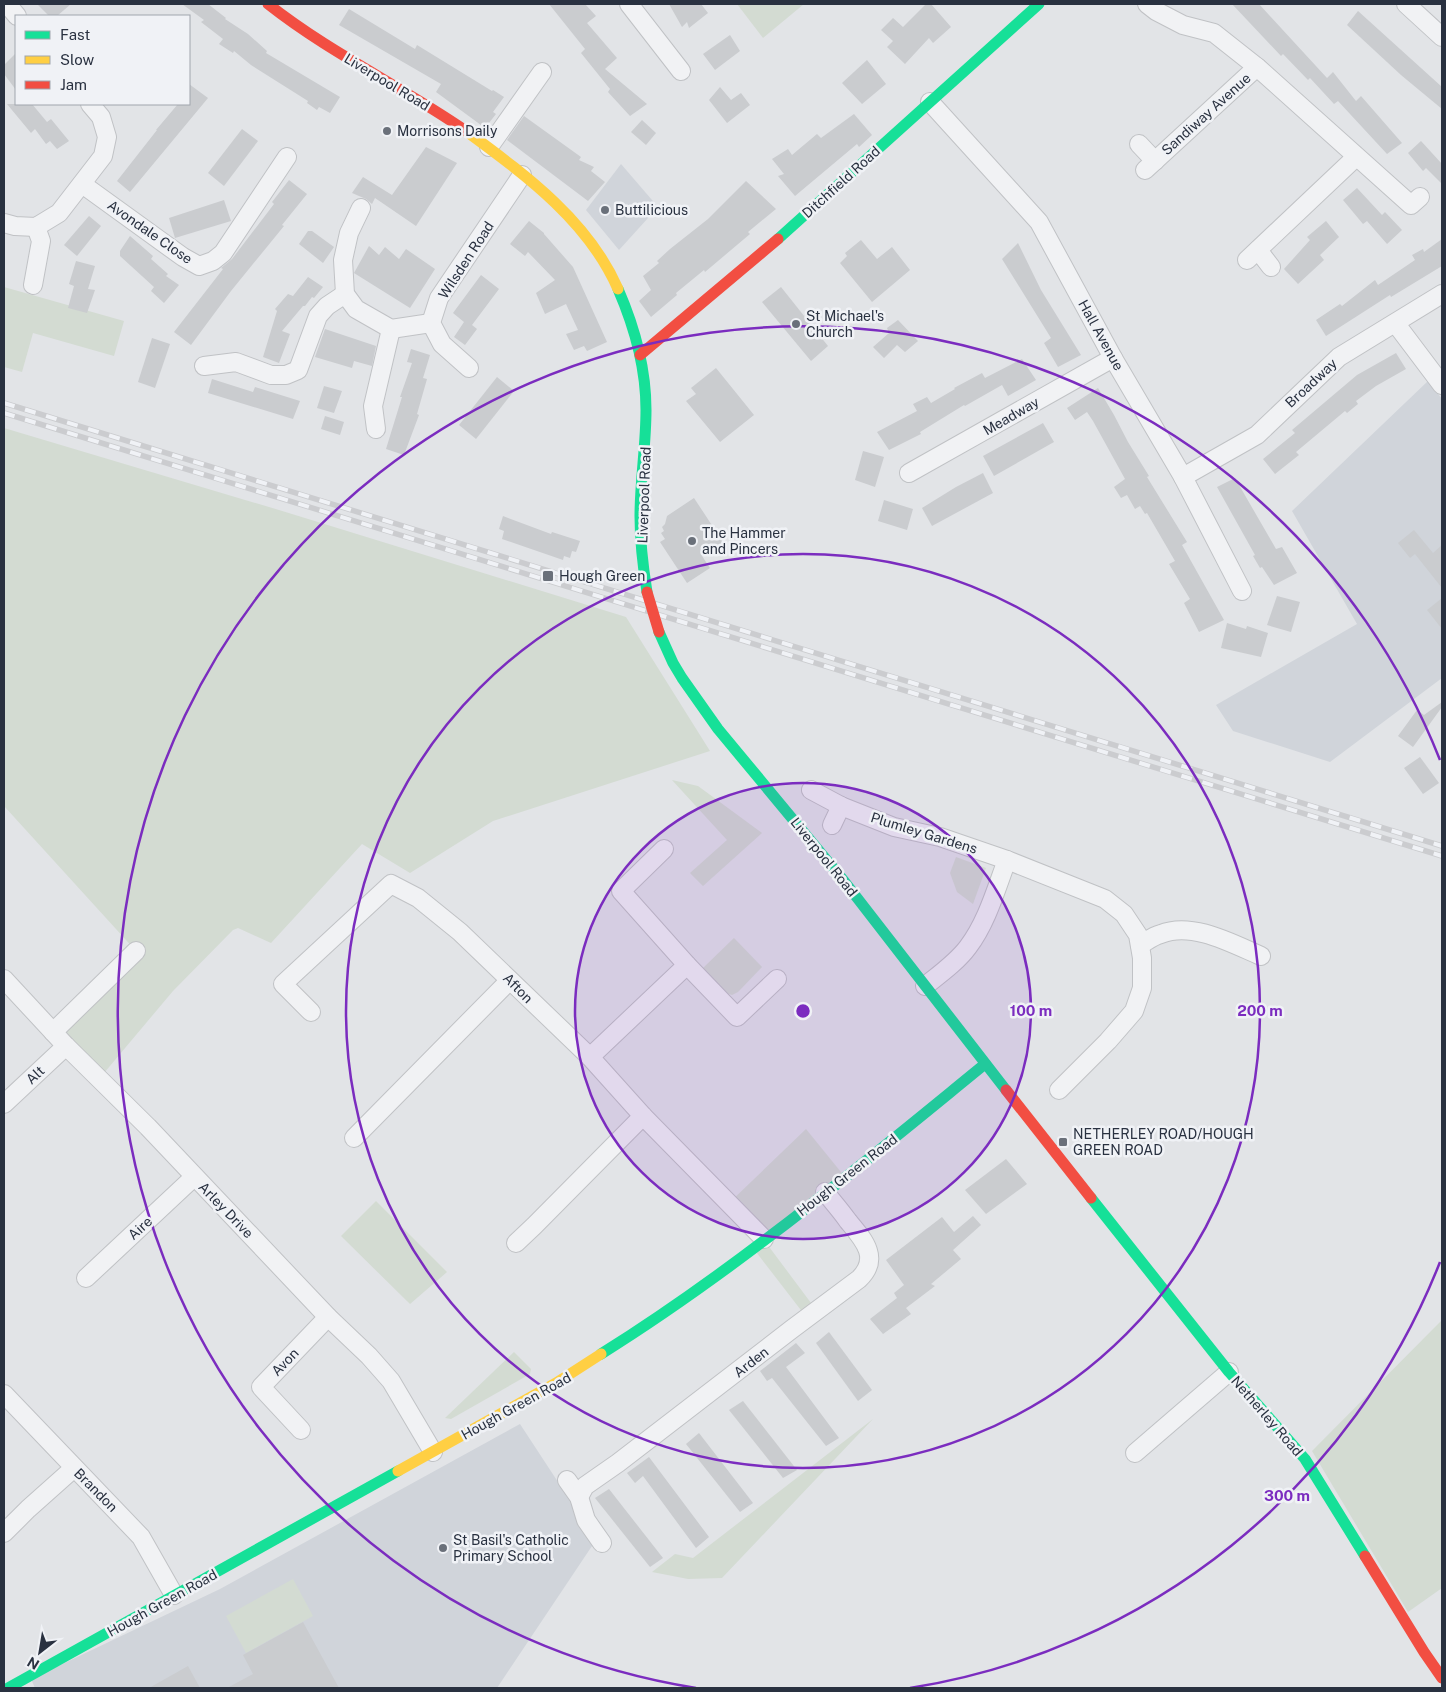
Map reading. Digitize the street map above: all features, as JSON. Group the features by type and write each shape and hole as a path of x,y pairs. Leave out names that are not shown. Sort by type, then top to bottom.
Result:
{"main road":[{"name":"Liverpool Road","path":"268,4 312,37 428,106 490,147 575,221 588,237 603,260 617,288 630,320 640,355 644,377 646,431 640,534 647,592 659,632 672,663 718,729 820,851 985,1064 1070,1170"},
{"name":"Ditchfield Road","path":"640,355 785,232 1039,4"},
{"name":"Hough Green Road","path":"8,1688 433,1452 609,1351 684,1301 764,1240 985,1064"},
{"name":"Netherley Road","path":"1070,1170 1229,1372 1305,1459 1442,1678"}],"street":[{"path":"7,4 16,15"},
{"path":"629,4 681,71"},
{"name":"Sandiway Avenue","path":"1147,4 1156,11 1183,25 1214,33 1257,67 1411,205 1420,197"},
{"path":"1406,4 1442,37"},
{"name":"Sandiway Avenue","path":"1139,144 1150,165 1257,67"},
{"path":"490,147 542,72"},
{"name":"Hall Avenue","path":"930,102 1039,222 1113,358 1183,476 1242,591"},
{"path":"4,223 15,226 36,227 59,213 103,156 107,137 101,118 91,105"},
{"name":"Avondale Close","path":"82,184 183,257 199,266 213,261 223,253 287,157"},
{"path":"1271,267 1252,255 1356,157"},
{"name":"Wilsden Road","path":"431,324 439,298 522,175"},
{"path":"362,208 349,233 344,260 345,294 356,310 392,329 431,324 442,344 469,368"},
{"path":"33,285 41,241 36,227"},
{"path":"204,366 236,362 271,374 286,375 298,370 318,316 345,294"},
{"name":"Broadway","path":"1183,476 1257,435 1339,357 1396,324 1442,294"},
{"path":"1396,324 1442,385"},
{"path":"376,429 373,406 392,329"},
{"name":"Meadway","path":"909,474 1113,358"},
{"name":"Plumley Gardens","path":"811,790 841,806 894,827 940,837 1007,860 1105,899 1124,914 1138,935 1142,958 1142,988 1134,1011 1108,1041 1059,1090"},
{"path":"832,825 841,806"},
{"path":"664,849 621,891 687,965 737,1017 777,979"},
{"path":"925,986 968,948 979,930 1007,860"},
{"name":"Afton","path":"311,1012 283,984 391,884 418,898 460,932 590,1057 643,1116 764,1240"},
{"path":"1140,945 1162,933 1186,930 1208,934 1262,956"},
{"path":"53,1032 136,951"},
{"path":"590,1057 687,965"},
{"name":"Arley Drive","path":"4,979 66,1046 148,1127 328,1317 369,1356 391,1381 433,1452"},
{"path":"354,1138 509,981"},
{"name":"Alt","path":"4,1104 66,1046"},
{"path":"516,1243 643,1116"},
{"name":"Aire","path":"86,1278 194,1177"},
{"name":"Arden","path":"579,1497 585,1486 618,1464 865,1273 869,1255 866,1244 825,1192"},
{"name":"Avon","path":"302,1430 261,1387 328,1317"},
{"path":"1135,1453 1229,1372"},
{"name":"Brandon","path":"4,1394 141,1537 174,1595"},
{"path":"4,1533 74,1468"},
{"path":"567,1480 579,1497 586,1520 602,1543"}],"shaded area":[{"path":"737,4 804,4 763,38"},
{"path":"621,164 658,207 619,250 586,210"},
{"path":"4,287 124,321 114,356 33,333 22,372 4,367"},
{"path":"1428,381 1442,399 1442,678 1330,762 1233,731 1216,705 1357,624 1292,511"},
{"path":"4,428 626,617 710,751 493,821 410,873 362,844 271,943 238,928 233,930 173,991 99,1079 53,1032 136,951 4,806"},
{"path":"672,780 698,786 762,833 703,886 690,873 727,840"},
{"path":"956,857 986,868 973,904 957,892 950,873"},
{"path":"734,938 762,967 738,992 732,995 726,993 703,968"},
{"path":"806,1129 845,1177 764,1240 817,1311 807,1318 753,1248 763,1240 728,1204"},
{"path":"376,1201 447,1272 410,1304 341,1236"},
{"path":"1442,1320 1442,1588 1408,1612 1312,1451"},
{"path":"514,1352 531,1369 530,1374 451,1419 445,1418"},
{"path":"873,1419 722,1578 688,1579 652,1572 675,1554 693,1558"},
{"name":"St Basil's Catholic Primary School","path":"520,1424 596,1540 497,1688 35,1688 31,1679 220,1589"},
{"path":"293,1579 313,1616 246,1653 226,1616"}],"building":[{"path":"37,4 71,4 58,15 48,15"},
{"path":"182,4 208,4 225,19 248,34 267,51 266,53 340,97 330,113 319,107 317,110 307,103 308,101 251,65 234,51 233,53 219,44 223,39 201,22 204,20"},
{"path":"549,4 585,4 596,16 587,23 617,58 605,69 647,104 630,116 608,92 610,89 581,53 585,49"},
{"path":"669,4 701,4 708,13 689,28 687,22 682,27"},
{"path":"926,4 931,4 951,27 933,43 929,38 905,64 887,47 893,41 881,30 893,18 903,27"},
{"path":"1232,4 1259,4 1327,78 1333,72 1356,101 1361,96 1402,143 1387,154 1338,101 1334,104 1310,78 1308,80 1283,54 1281,56"},
{"path":"349,9 415,49 417,45 504,97 493,112 496,114 485,128 436,92 441,84 339,25"},
{"path":"1358,11 1442,87 1442,109 1401,75 1347,25"},
{"path":"730,35 740,51 715,70 703,54"},
{"path":"15,54 15,89 4,74 4,65"},
{"path":"867,60 886,84 862,104 842,83"},
{"path":"190,85 208,98 130,192 117,181 177,105 190,105"},
{"path":"720,87 731,100 741,93 750,105 727,123 709,100"},
{"path":"7,104 33,105 47,122 51,119 69,141 57,149 50,141 46,144 35,129 31,133"},
{"path":"854,114 872,135 859,147 857,144 795,196 778,176 784,174 772,159 788,149 792,155 817,134 821,138"},
{"path":"524,116 581,157 579,160 594,167 591,171 605,182 588,201 507,140"},
{"path":"642,120 656,133 646,145 631,132"},
{"path":"242,129 258,141 224,186 208,173"},
{"path":"1421,141 1442,164 1442,184 1426,168 1423,171 1408,153"},
{"path":"426,147 457,163 416,226 375,198 372,204 352,193 363,177 392,195"},
{"path":"289,180 307,194 191,345 174,332 223,269 221,268 232,259 274,204 272,202"},
{"path":"746,181 776,209 748,232 750,234 705,272 704,270 676,293 677,295 651,317 639,301 651,290 643,276 659,263 657,261 670,249 708,219"},
{"path":"1357,188 1382,215 1385,212 1402,230 1387,244 1367,221 1363,224 1343,200"},
{"path":"224,200 231,221 175,238 169,218"},
{"path":"89,216 101,226 77,256 64,245"},
{"path":"529,221 544,233 573,267 607,342 587,351 584,346 574,350 566,334 578,330 566,304 545,314 536,293 555,280 528,252 525,256 510,244"},
{"path":"1326,221 1339,237 1320,255 1324,260 1298,284 1284,269 1310,240 1307,237"},
{"path":"308,231 312,231 334,247 323,263 299,244"},
{"path":"130,236 153,256 151,259 168,274 166,276 179,285 164,303 151,291 154,287 120,256 120,251"},
{"path":"1442,239 1442,266 1391,297 1390,295 1326,336 1316,320 1340,304 1342,306 1375,280 1378,285 1415,260 1412,255 1423,249 1424,252"},
{"path":"861,240 877,259 892,247 910,270 872,302 840,263 847,256 845,253"},
{"path":"1018,243 1041,290 1081,355 1058,367 1044,343 1051,338 1002,259"},
{"path":"369,246 379,255 385,247 399,259 406,249 435,269 410,308 354,273"},
{"path":"76,261 95,266 88,289 95,290 87,313 68,308 74,286 69,284"},
{"path":"481,275 499,289 472,325 477,329 465,345 454,337 464,322 453,313"},
{"path":"308,277 323,287 314,298 312,297 303,306 282,331 290,334 279,363 263,357 277,311 275,309 288,294 293,296"},
{"name":"St Michael's Church","path":"781,287 828,346 811,361 762,302"},
{"path":"898,320 918,341 905,352 897,345 884,358 873,347 889,333 887,328"},
{"path":"325,329 376,346 372,366 354,361 352,368 315,357"},
{"path":"152,338 170,344 155,388 138,382"},
{"path":"411,349 430,355 423,378 427,379 417,414 419,415 404,455 386,449 402,397 400,397 412,363 407,362"},
{"path":"1396,353 1406,369 1376,386 1356,401 1358,404 1347,413 1345,411 1296,452 1299,455 1275,474 1263,459 1295,433 1292,430 1357,375"},
{"path":"1022,359 1036,380 1008,396 1002,385 964,405 920,432 921,434 889,450 877,432 917,411 913,404 927,397 931,403 982,373 985,378"},
{"path":"716,368 754,415 720,442 686,401 696,394 691,388"},
{"path":"497,377 514,391 476,439 459,425"},
{"path":"212,379 253,392 255,387 300,401 293,419 208,393"},
{"path":"324,386 342,391 334,413 317,408"},
{"path":"1098,388 1149,476 1147,477 1187,542 1182,545 1224,620 1199,632 1184,603 1190,599 1169,564 1175,561 1147,513 1145,514 1140,506 1135,509 1127,495 1121,498 1114,487 1125,479 1093,421 1087,412 1075,420 1067,408"},
{"path":"325,416 344,422 340,435 321,429"},
{"path":"1043,423 1054,442 994,476 983,456"},
{"path":"863,451 884,457 875,487 855,480"},
{"path":"983,473 993,493 932,526 922,508"},
{"path":"1235,478 1276,549 1282,547 1297,573 1274,585 1253,556 1255,555 1217,487"},
{"name":"The Hammer and Pincers","path":"694,498 723,542 702,556 710,568 687,583 660,542 665,539 661,533 664,531 662,527 667,516"},
{"path":"884,500 913,509 907,530 878,521"},
{"path":"503,516 551,534 552,532 580,541 576,552 572,551 570,558 564,556 563,560 502,539 504,531 499,529"},
{"path":"1414,530 1433,553 1442,545 1442,588 1415,554 1410,558 1398,543"},
{"path":"1277,596 1300,602 1291,632 1267,625"},
{"path":"1442,598 1442,629 1427,610"},
{"path":"1227,623 1246,629 1247,626 1268,633 1261,657 1221,648"},
{"path":"1442,702 1442,707 1413,747 1398,736 1417,710 1424,715"},
{"path":"1420,757 1439,783 1423,794 1404,768"},
{"path":"1006,1159 1027,1184 986,1214 965,1190"},
{"path":"973,1216 981,1225 953,1250 961,1259 931,1284 935,1286 906,1308 911,1314 883,1334 870,1319 897,1298 894,1293 904,1285 886,1260 942,1217 954,1232"},
{"path":"829,1332 872,1390 858,1401 816,1343"},
{"path":"796,1343 805,1353 786,1367 839,1438 826,1446 772,1378 767,1381 760,1371"},
{"path":"743,1401 797,1470 783,1478 729,1410"},
{"path":"699,1433 753,1503 740,1512 686,1444"},
{"path":"649,1457 709,1537 696,1548 643,1476 635,1483 627,1473"},
{"path":"609,1489 663,1558 650,1567 595,1498"},
{"path":"303,1622 339,1688 227,1688 253,1674 243,1655"},
{"path":"188,1666 200,1688 149,1688"}],"railway":[{"path":"4,403 1442,846"},
{"path":"4,413 1442,856"}],"traffic: fast":[{"path":"778,239 1039,4"},
{"path":"618,289 630,318 644,379 646,423 640,516 647,592"},
{"path":"659,632 682,678 718,729 844,881 1006,1090"},
{"path":"601,1354 750,1252 845,1178 985,1064"},
{"path":"1091,1198 1229,1372 1305,1459 1365,1556"},
{"path":"8,1688 398,1471"}],"traffic: slow":[{"path":"466,131 532,182 572,220 590,241 618,289"},
{"path":"398,1471 556,1383 601,1354"}],"traffic: jam":[{"path":"268,4 316,38 466,131"},
{"path":"640,355 778,239"},
{"path":"647,592 659,632"},
{"path":"1006,1090 1091,1198"},
{"path":"1365,1556 1442,1678"}],"place":[{"name":"Morrisons Daily","path":"387,131"},
{"name":"Buttilicious","path":"605,210"},
{"name":"St Michael's Church","path":"796,324"},
{"name":"The Hammer and Pincers","path":"692,541"},
{"name":"Hough Green","path":"548,576"},
{"name":"NETHERLEY ROAD/HOUGH GREEN ROAD","path":"1063,1142"},
{"name":"St Basil's Catholic Primary School","path":"443,1548"}]}
